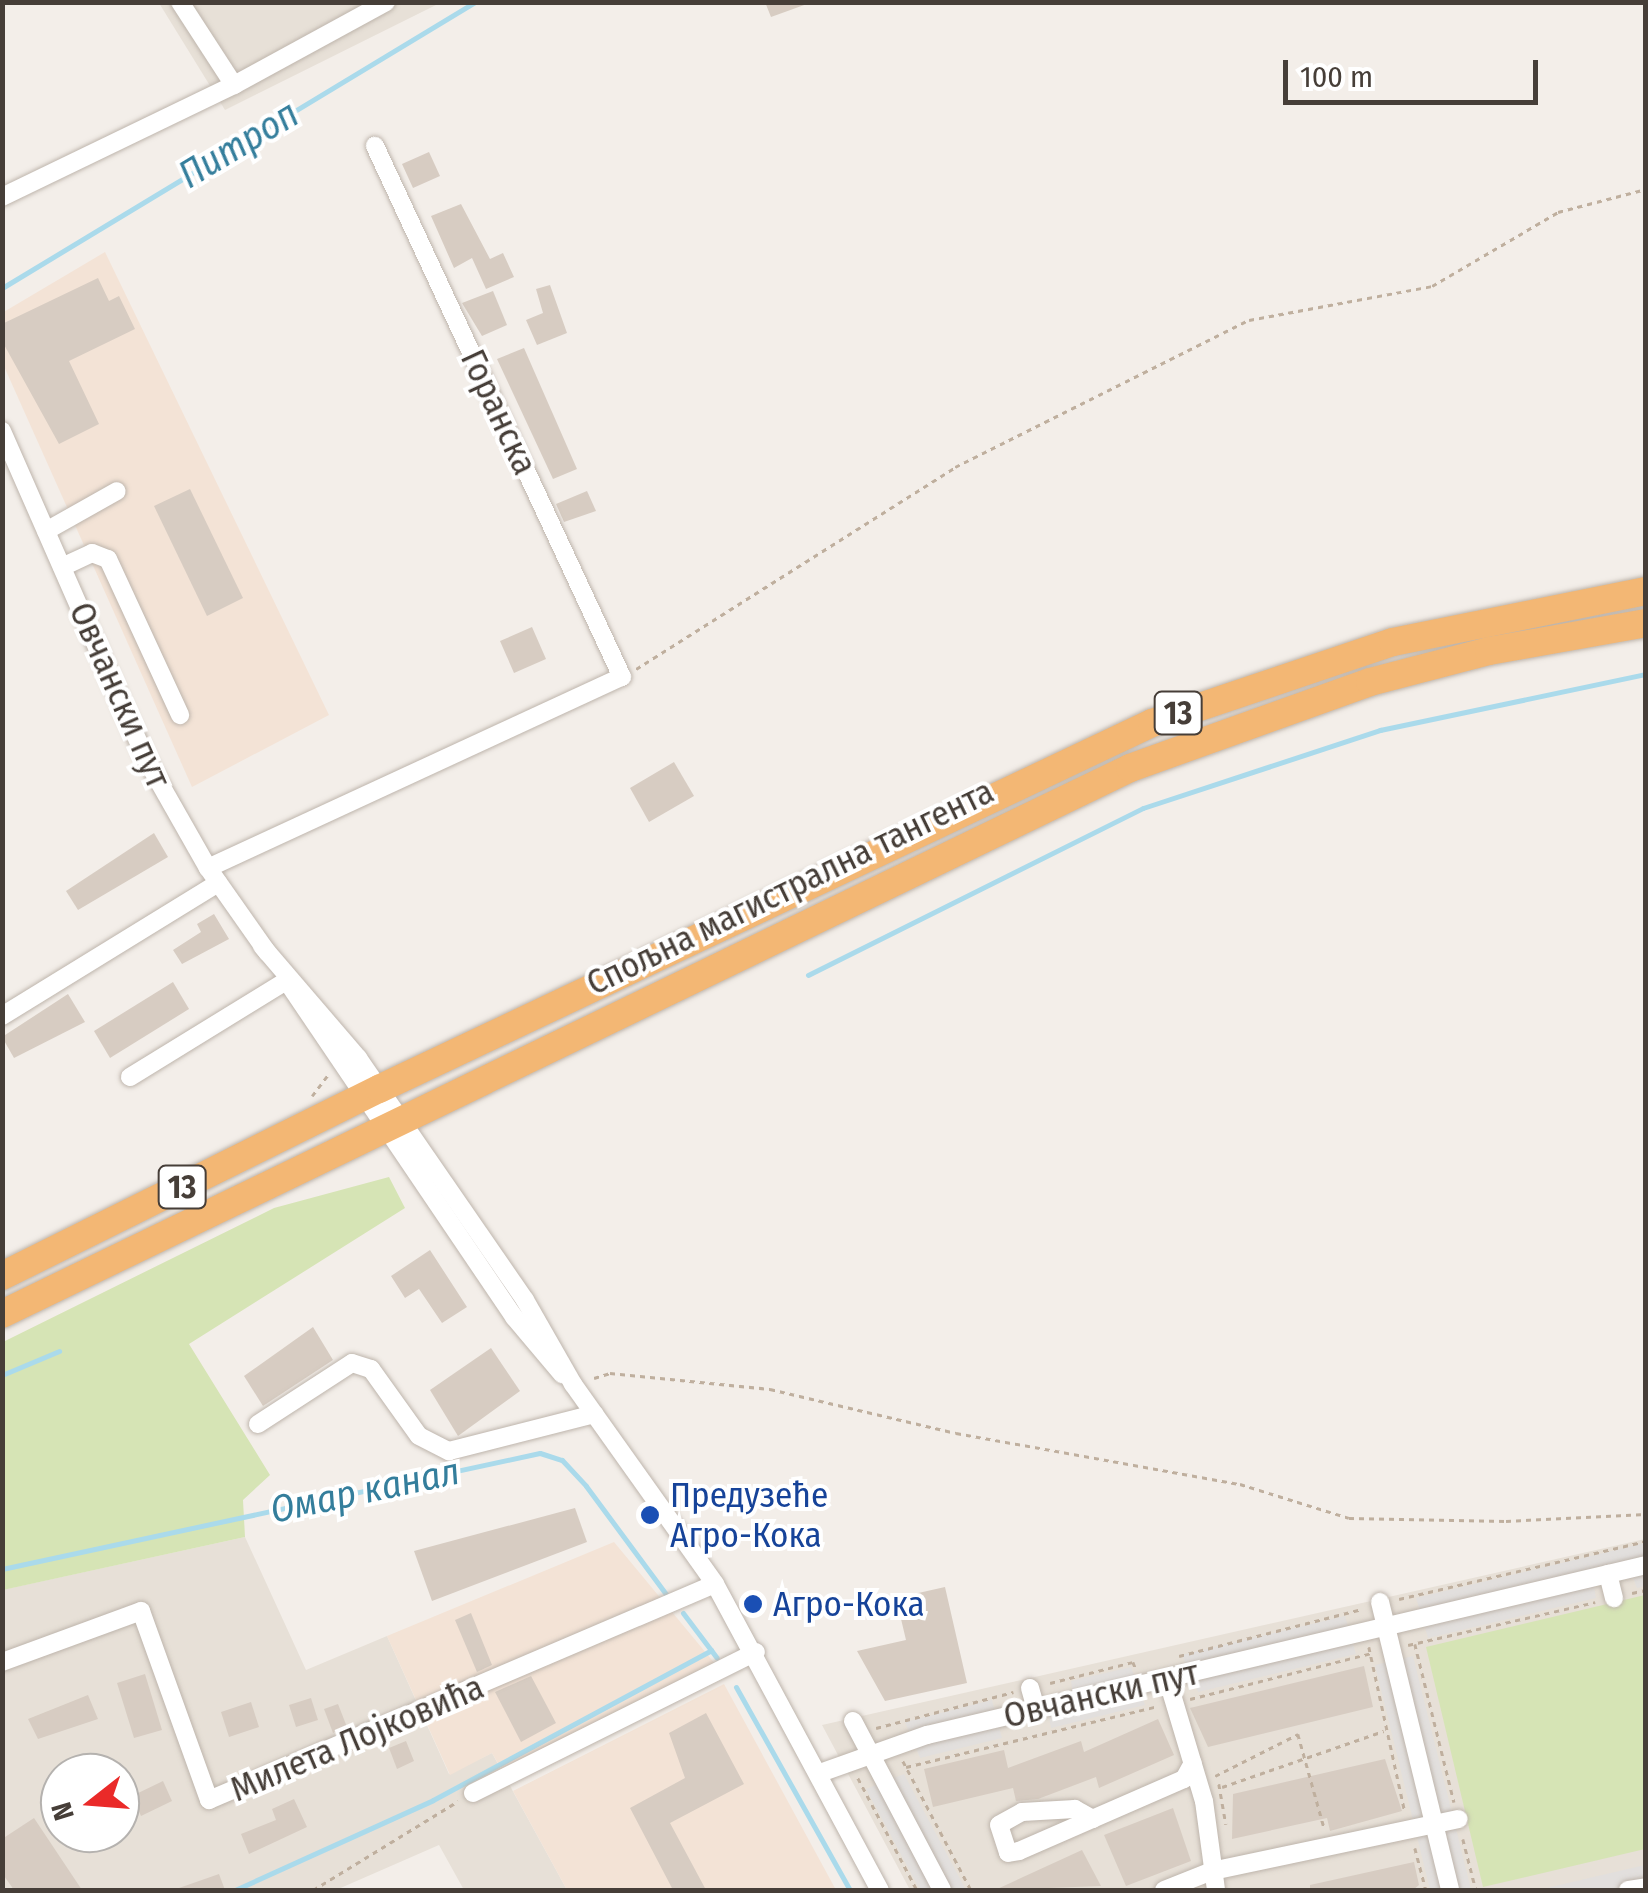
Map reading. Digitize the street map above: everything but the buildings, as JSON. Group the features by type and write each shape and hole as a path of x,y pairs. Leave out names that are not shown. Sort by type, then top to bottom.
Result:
{"highway":[{"name":"Спољна магистрална тангента","path":"2,1276 370,1093 1152,723 1393,642 1646,590"},
{"name":"Спољна магистрална тангента","path":"2,1314 977,837 1178,748 1435,664 1646,623"}],"street":[{"path":"180,2 234,85"},
{"path":"2,197 234,85 386,2"},
{"name":"Горанска","path":"375,146 622,678"},
{"name":"Овчански пут","path":"2,430 6,450 46,531 146,759 212,875 392,1125 532,1342 573,1384 714,1584 756,1652 880,1890"},
{"path":"46,531 117,491"},
{"path":"62,568 92,553 108,559 180,715"},
{"path":"2,1016 212,875 622,678"},
{"name":"Овчански пут","path":"262,946 320,1006 370,1093"},
{"path":"130,1077 286,981"},
{"path":"258,1424 352,1363 371,1368 419,1436 450,1450 594,1414"},
{"name":"Овчански пут","path":"820,1773 895,1744 1646,1564"},
{"path":"1608,1574 1614,1598"},
{"name":"Милета Лојковића","path":"2,1662 142,1611 209,1800 714,1584"},
{"path":"1380,1602 1450,1890"},
{"path":"473,1792 756,1652"},
{"path":"1167,1678 1193,1763 1216,1890"},
{"path":"1030,1688 1036,1710"},
{"path":"854,1720 942,1890"},
{"path":"1093,1818 1075,1809 1022,1812 998,1825 1008,1853 1093,1818 1184,1779 1193,1763"},
{"path":"1164,1890 1212,1871 1459,1819"},
{"path":"1628,1890 1646,1886"}],"path":[{"path":"622,678 955,467 1249,320 1432,286 1558,212 1646,189"},
{"path":"573,1384 610,1373 770,1389 956,1433 1240,1484 1348,1518 1506,1521 1646,1514"},
{"path":"906,1767 1391,1647 1646,1590"},
{"path":"1359,1609 1384,1731 1426,1890"},
{"path":"1415,1644 1476,1890"},
{"path":"887,1723 971,1890"},
{"path":"1220,1788 1384,1731"},
{"path":"1215,1776 1298,1734 1330,1848"},
{"path":"313,1890 473,1792"}],"shaded area":[{"path":"159,3 440,3 225,110"},
{"path":"105,252 329,715 192,787 3,364 2,313"},
{"path":"245,1537 306,1670 387,1636 449,1774 492,1753 567,1890 464,1890 439,1845 336,1890 3,1890 2,1590"},
{"path":"1645,1539 1645,1890 910,1890 822,1725"},
{"path":"614,1542 716,1665 503,1772 492,1753 450,1775 387,1636"},
{"path":"1645,1543 1645,1586 1637,1588 1633,1578 1594,1586 1596,1598 1428,1638 1416,1598"},
{"path":"1345,1616 1356,1654 1198,1692 1182,1655"},
{"path":"1413,1656 1471,1889 1430,1890 1375,1665"},
{"path":"1131,1667 1145,1705 1051,1728 1046,1700 1073,1694 1071,1681"},
{"path":"724,1684 836,1890 567,1890 513,1791"},
{"path":"992,1700 1002,1738 920,1758 905,1722"},
{"path":"904,1774 966,1890 920,1890 866,1789"},
{"path":"1645,1865 1645,1890 1538,1890"}],"green space":[{"path":"389,1177 405,1208 189,1344 270,1475 243,1500 245,1537 3,1590 3,1342 274,1208"},
{"path":"1645,1595 1645,1849 1483,1887 1426,1647"}],"waterway":[{"name":"Питроп","path":"2,288 475,2"},
{"path":"808,975 1143,808 1380,730 1646,674"},
{"path":"2,1375 59,1351"},
{"name":"Омар канал","path":"2,1569 540,1453 562,1460 586,1486 666,1594"},
{"name":"Омар канал","path":"683,1613 717,1658"},
{"path":"235,1890 433,1800 711,1650"},
{"name":"Омар канал","path":"736,1687 850,1890"}],"place":[{"name":"Предузеће Агро-Кока","path":"650,1515"},
{"name":"Агро-Кока","path":"753,1604"}]}
